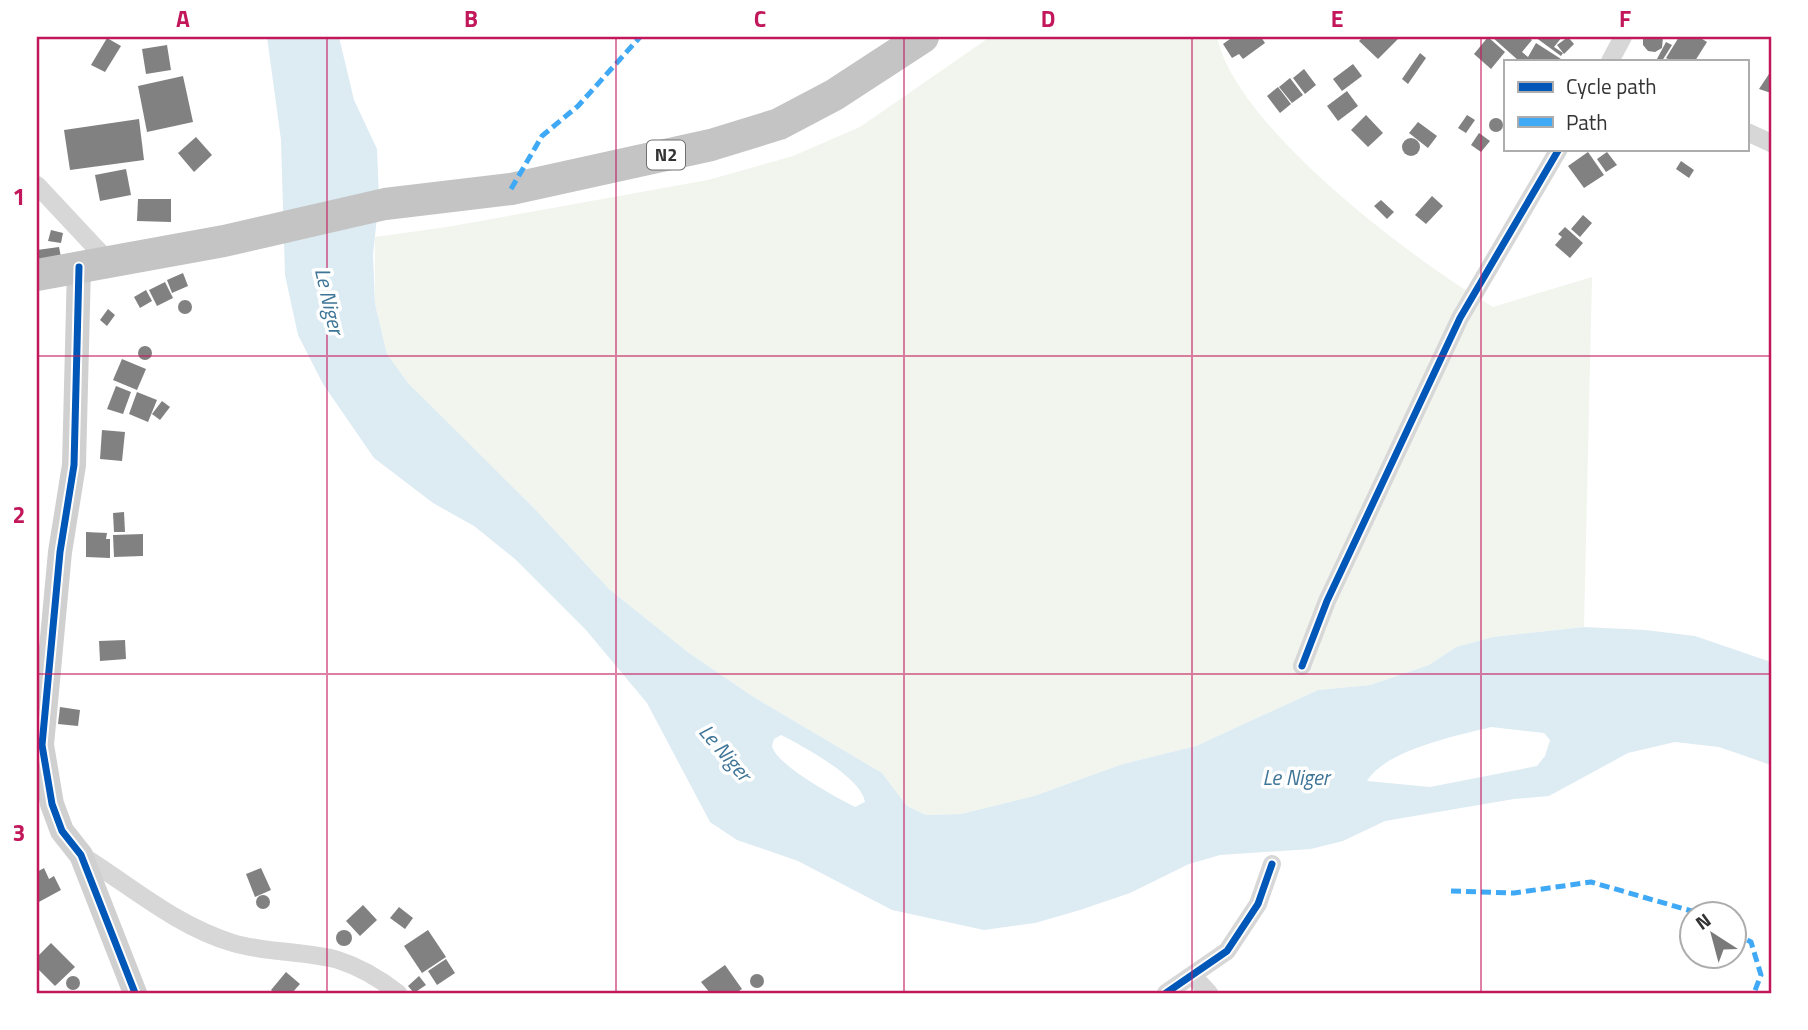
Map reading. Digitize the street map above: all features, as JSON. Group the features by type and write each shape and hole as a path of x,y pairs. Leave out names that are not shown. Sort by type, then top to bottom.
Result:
{"highway":[{"name":"N2","path":"37,275 224,241 385,204 511,189 723,142 779,124 834,94 923,37"}],"street":[{"path":"1611,60 1623,37"},
{"path":"1748,132 1771,143"},
{"path":"1302,666 1327,601 1460,318 1558,150"},
{"path":"37,185 94,265 74,465 60,552 42,745 51,804 62,831 81,855 135,993"},
{"path":"81,855 176,919 231,942 280,953 336,960 376,976 398,993"},
{"path":"1166,993 1227,951 1258,904 1272,864"},
{"path":"1193,976 1209,993"}],"shaded area":[{"path":"990,37 1217,37 1231,73 1257,111 1292,150 1376,225 1459,286 1493,307 1592,277 1584,627 1493,637 1456,647 1429,665 1370,685 1318,690 1196,746 1123,764 1034,796 961,814 926,815 907,806 882,773 752,696 689,653 609,589 533,507 408,383 387,354 375,304 375,237 447,227 708,180 793,156 860,127"}],"water":[{"name":"Le Niger","path":"267,37 339,37 354,100 377,149 379,198 373,255 375,304 387,354 408,383 533,507 609,589 689,653 752,696 882,773 907,806 926,815 961,814 1034,796 1123,764 1196,746 1318,690 1370,685 1429,665 1456,647 1493,637 1584,627 1695,636 1771,662 1771,765 1719,747 1675,742 1628,753 1549,796 1514,799 1385,821 1343,841 1311,849 1220,855 1189,864 1130,893 1035,923 984,930 892,910 798,861 737,840 710,822 647,703 586,630 515,559 474,526 433,503 374,458 323,384 298,335 285,275 281,140","holes":["1491,727 1544,733 1550,740 1545,756 1537,766 1430,787 1367,781 1390,760 1406,752","781,735 843,773 854,783 865,802 855,807 795,771 776,754 772,746 774,739"]}],"building":[{"path":"1229,37 1261,37 1265,43 1243,59 1239,54 1232,58 1223,44"},
{"path":"1363,37 1400,37 1378,59 1359,41"},
{"path":"1488,37 1505,52 1491,69 1474,54"},
{"path":"1492,37 1529,37 1532,40 1522,52 1528,57 1536,43 1561,59 1560,60 1518,60"},
{"path":"1535,37 1562,37 1554,47 1563,53 1561,56"},
{"path":"1568,37 1574,44 1564,54 1557,45"},
{"path":"1643,37 1663,37 1662,48 1655,52 1648,51 1643,45"},
{"path":"1679,37 1699,37 1707,42 1696,60 1666,58"},
{"path":"107,38 121,46 105,72 91,65"},
{"path":"1666,42 1672,45 1663,60 1657,59"},
{"path":"167,45 171,70 146,74 142,49"},
{"path":"1420,53 1426,58 1408,84 1402,79"},
{"path":"1353,64 1362,76 1342,91 1333,79"},
{"path":"1304,69 1316,85 1305,94 1293,78"},
{"path":"1771,71 1771,93 1759,89"},
{"path":"183,76 193,122 147,132 138,86"},
{"path":"1290,78 1303,95 1292,103 1279,87"},
{"path":"1278,87 1291,104 1280,113 1267,96"},
{"path":"1347,91 1358,106 1338,121 1327,106"},
{"path":"1366,115 1383,133 1368,147 1351,130"},
{"path":"1467,115 1475,120 1466,133 1458,128"},
{"path":"1496,118 1501,120 1501,130 1496,132 1491,130 1489,125 1491,120"},
{"path":"139,119 144,160 70,170 64,130"},
{"path":"1418,122 1437,136 1428,148 1409,133"},
{"path":"1479,133 1490,141 1481,152 1471,145"},
{"path":"196,137 212,155 194,172 178,153"},
{"path":"1411,138 1419,143 1420,147 1415,155 1411,156 1403,151 1402,147 1407,139"},
{"path":"1588,152 1604,175 1584,188 1568,166"},
{"path":"1607,152 1617,165 1606,172 1597,159"},
{"path":"1681,161 1694,170 1689,178 1676,169"},
{"path":"126,169 131,195 100,201 95,175"},
{"path":"1432,196 1443,206 1426,224 1415,215"},
{"path":"138,199 171,199 171,222 137,221"},
{"path":"1381,200 1394,212 1387,219 1374,206"},
{"path":"1583,215 1592,223 1580,237 1571,229"},
{"path":"1565,227 1583,243 1570,258 1555,245 1562,237 1558,234"},
{"path":"51,230 63,233 61,243 48,241"},
{"path":"59,247 62,262 37,266 37,250"},
{"path":"183,273 188,286 172,293 167,280"},
{"path":"165,282 173,298 157,306 149,290"},
{"path":"146,290 152,301 140,308 134,297"},
{"path":"185,300 190,302 190,312 185,314 180,312 178,307 180,302"},
{"path":"108,309 115,315 107,326 100,320"},
{"path":"142,346 148,346 152,353 148,360 142,360 138,356 138,350"},
{"path":"122,359 146,369 137,390 113,380"},
{"path":"116,386 131,392 123,414 107,409"},
{"path":"137,392 157,400 148,422 129,414"},
{"path":"162,401 170,407 160,420 152,414"},
{"path":"102,430 125,432 122,461 100,459"},
{"path":"124,512 125,532 114,532 113,513"},
{"path":"86,532 107,533 106,539 110,539 110,558 86,557"},
{"path":"143,534 143,556 114,557 113,535"},
{"path":"125,640 126,659 100,661 99,641"},
{"path":"60,707 80,710 78,726 58,724"},
{"path":"44,868 49,879 54,876 61,890 37,903 37,872"},
{"path":"261,868 271,890 255,897 246,874"},
{"path":"263,895 268,897 268,907 263,909 258,907 256,902 258,897"},
{"path":"363,905 377,920 360,936 346,921"},
{"path":"399,907 413,918 405,929 390,918"},
{"path":"344,930 350,932 350,944 344,946 338,944 336,938 338,932"},
{"path":"428,930 446,957 422,973 404,946"},
{"path":"51,943 75,967 55,986 37,968 37,957"},
{"path":"446,959 455,973 437,985 428,971"},
{"path":"725,965 742,989 736,993 710,993 701,982"},
{"path":"286,972 300,984 292,993 275,993 271,990"},
{"path":"754,974 760,974 764,981 760,988 754,988 750,984 750,978"},
{"path":"70,976 76,976 80,983 76,990 70,990 66,986 66,980"},
{"path":"419,976 426,985 414,993 408,986"}],"marked path":[{"path":"511,189 542,136 578,106 640,37"},
{"path":"1451,891 1514,893 1591,882 1678,907"},
{"path":"1748,940 1751,942 1761,975 1754,993"}],"cycle path":[{"path":"1302,666 1327,601 1460,318 1558,150"},
{"path":"79,267 74,465 60,552 42,745 52,804 62,831 81,855 135,993"},
{"path":"1166,993 1227,951 1258,904 1272,864"}]}
